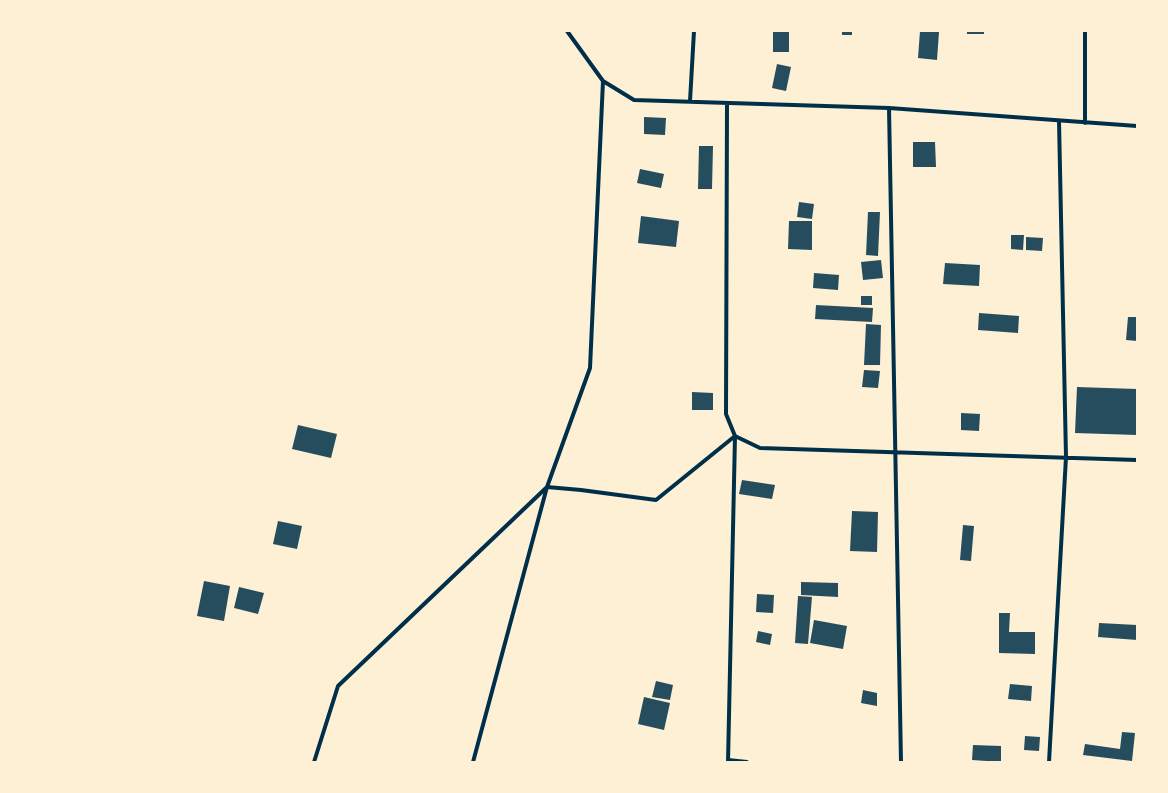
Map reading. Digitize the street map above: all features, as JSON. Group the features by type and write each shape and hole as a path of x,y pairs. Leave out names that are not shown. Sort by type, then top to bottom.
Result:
{"street":[{"path":"567,31 603,80 634,100 889,108 1137,126"},
{"path":"690,101 694,31"},
{"path":"1085,31 1085,123"},
{"path":"473,762 547,487 590,368 603,80"},
{"path":"728,103 726,414 736,436 728,761 748,762"},
{"path":"889,108 894,451 901,762"},
{"path":"1049,762 1066,457 1059,121"},
{"path":"547,487 656,500 736,436"},
{"path":"736,436 760,448 894,451 1137,460"},
{"path":"314,762 338,686 547,487"}],"building":[{"path":"773,31 789,31 789,52 773,52"},
{"path":"842,31 852,31 852,35 842,35"},
{"path":"920,31 939,32 937,60 918,58"},
{"path":"967,31 984,31 984,34 967,34"},
{"path":"777,64 791,67 786,91 772,88"},
{"path":"644,117 666,118 665,135 644,134"},
{"path":"913,142 935,142 936,167 913,167"},
{"path":"699,146 713,146 712,189 698,189"},
{"path":"640,169 664,174 661,188 637,183"},
{"path":"799,202 814,204 812,219 797,217"},
{"path":"868,212 880,212 878,256 866,255"},
{"path":"641,216 679,221 676,247 638,243"},
{"path":"789,221 812,221 812,250 788,249"},
{"path":"1011,235 1024,235 1023,250 1011,249"},
{"path":"1026,237 1043,238 1042,251 1026,250"},
{"path":"881,260 883,278 863,280 861,262"},
{"path":"945,263 980,265 979,286 943,284"},
{"path":"814,273 839,275 838,290 813,288"},
{"path":"861,296 872,296 872,305 861,305"},
{"path":"816,305 873,308 872,322 815,319"},
{"path":"979,313 1019,316 1018,333 978,330"},
{"path":"1128,317 1137,317 1137,341 1126,340"},
{"path":"866,324 881,325 880,365 864,365"},
{"path":"864,370 880,371 878,388 862,387"},
{"path":"1077,387 1137,389 1137,435 1075,433"},
{"path":"692,392 713,393 713,410 692,410"},
{"path":"961,413 980,414 979,431 961,430"},
{"path":"298,425 337,434 331,458 292,449"},
{"path":"742,480 775,485 772,499 739,494"},
{"path":"852,511 878,512 877,552 850,551"},
{"path":"278,521 302,526 297,549 273,544"},
{"path":"963,525 974,526 971,561 960,560"},
{"path":"204,581 230,586 224,621 197,616"},
{"path":"801,582 838,583 838,597 801,595"},
{"path":"239,587 264,593 258,614 234,608"},
{"path":"757,594 774,595 773,613 756,612"},
{"path":"798,596 812,597 808,644 795,643"},
{"path":"999,613 1010,613 1009,632 1035,632 1035,654 999,653"},
{"path":"814,620 847,626 843,649 810,643"},
{"path":"1099,623 1137,625 1137,640 1098,637"},
{"path":"758,631 772,634 770,645 756,642"},
{"path":"656,681 673,685 670,700 652,697"},
{"path":"1010,684 1032,686 1031,701 1008,699"},
{"path":"863,690 877,693 877,706 861,703"},
{"path":"644,697 670,703 664,730 638,724"},
{"path":"1122,732 1135,733 1132,761 1083,755 1085,744 1120,749"},
{"path":"1025,736 1040,737 1039,751 1024,750"},
{"path":"973,745 1001,746 1001,762 972,760"}]}
